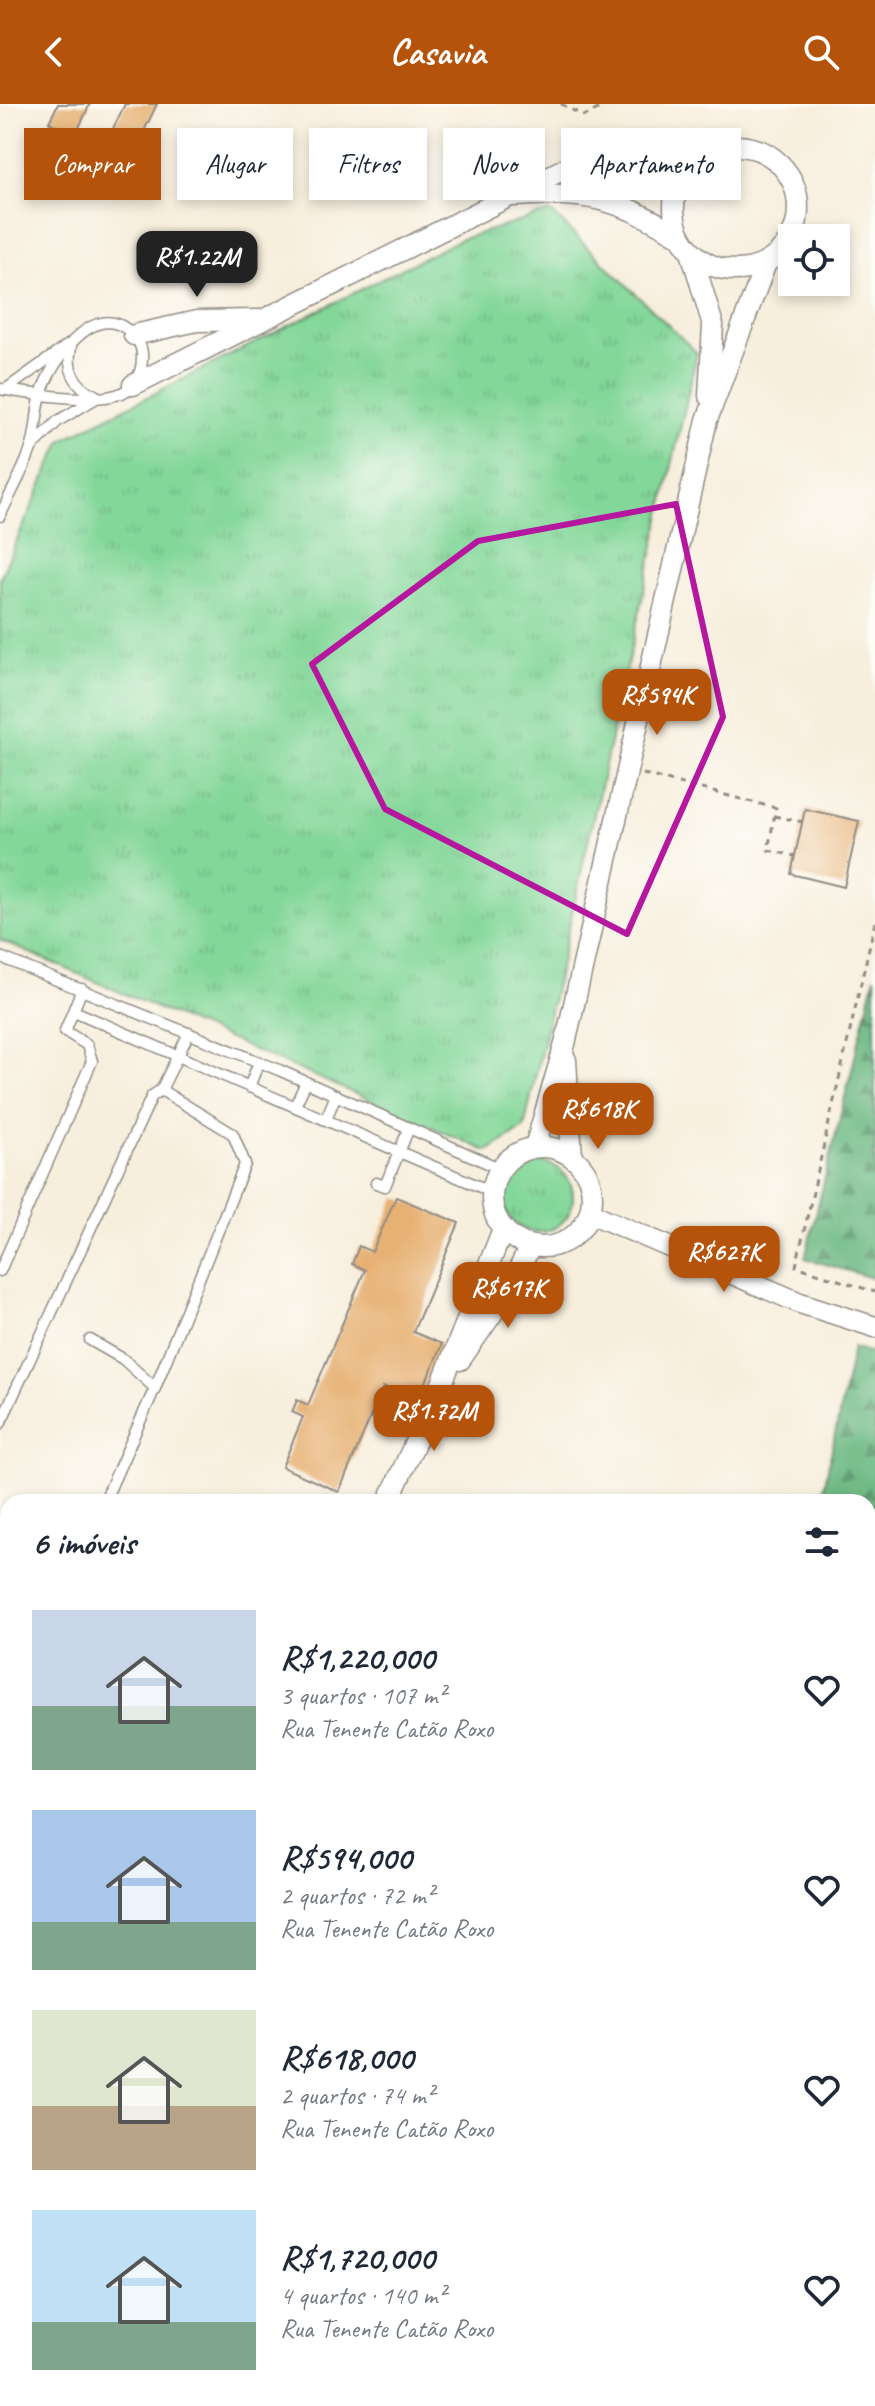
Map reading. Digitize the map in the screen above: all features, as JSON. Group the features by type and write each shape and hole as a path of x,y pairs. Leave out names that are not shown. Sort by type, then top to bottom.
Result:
{"street":[{"path":"545,195 578,194 611,200 686,244 708,264 727,270 747,270 766,263 783,250 794,232 799,212 797,191 789,174 769,155 741,145"},
{"path":"133,385 498,200"},
{"path":"674,200 675,218 713,325 707,420"},
{"path":"535,1147 565,1044 707,420 766,263"},
{"path":"134,335 197,321 266,320"},
{"path":"565,1044 572,1157"},
{"path":"535,1147 561,1150 572,1157 590,1182 590,1213 581,1230 566,1242 549,1248 530,1247 503,1229 496,1218 492,1192 501,1169 510,1158 535,1147"},
{"path":"590,1213 800,1303 875,1327"},
{"path":"392,1494 441,1386 503,1229"},
{"path":"441,1386 508,1291 530,1247"}],"lane":[{"path":"0,516 32,447 41,394 72,342 85,328 102,322 120,324 134,335 142,351 142,369 133,385 118,395 41,394 3,389"},
{"path":"3,389 72,342"},
{"path":"72,342 68,359 72,376 83,390 100,397"},
{"path":"32,447 58,421 100,397"},
{"path":"0,957 259,1062 501,1169"},
{"path":"0,1271 92,1061 87,1045 65,1031 82,989"},
{"path":"74,1011 492,1192"},
{"path":"0,1424 152,1096 161,1090 189,1033"},
{"path":"249,1087 259,1062"},
{"path":"295,1106 306,1082"},
{"path":"108,1494 155,1388 245,1164 233,1134 161,1090"},
{"path":"326,1119 336,1095"},
{"path":"376,1183 385,1186 409,1128"},
{"path":"90,1340 123,1359 155,1388"}],"path":[{"path":"561,104 584,116 608,104"},
{"path":"627,770 776,808 768,850 795,856"},
{"path":"774,816 803,822"},
{"path":"875,922 796,1266 875,1292"}],"highlighted area":[{"path":"676,504 723,717 627,934 385,809 312,664 478,541"}],"green space":[{"path":"551,212 697,353 524,1128 487,1151 0,940 0,578 62,440 461,239"},
{"path":"875,976 875,1279 805,1258"},
{"path":"545,1162 567,1177 573,1197 571,1211 563,1222 552,1230 531,1232 513,1222 505,1211 503,1190 513,1172 524,1164"},
{"path":"853,1347 875,1354 875,1494 823,1494"}],"building":[{"path":"58,104 90,104 79,128 60,128 49,122"},
{"path":"125,104 157,104 145,128 113,128"},
{"path":"805,809 859,821 844,887 791,874"},
{"path":"396,1197 459,1223 413,1332 442,1344 418,1401 383,1387 339,1492 282,1467 303,1417 292,1412 297,1400 308,1405 365,1270 352,1264 359,1246 372,1252"}]}
